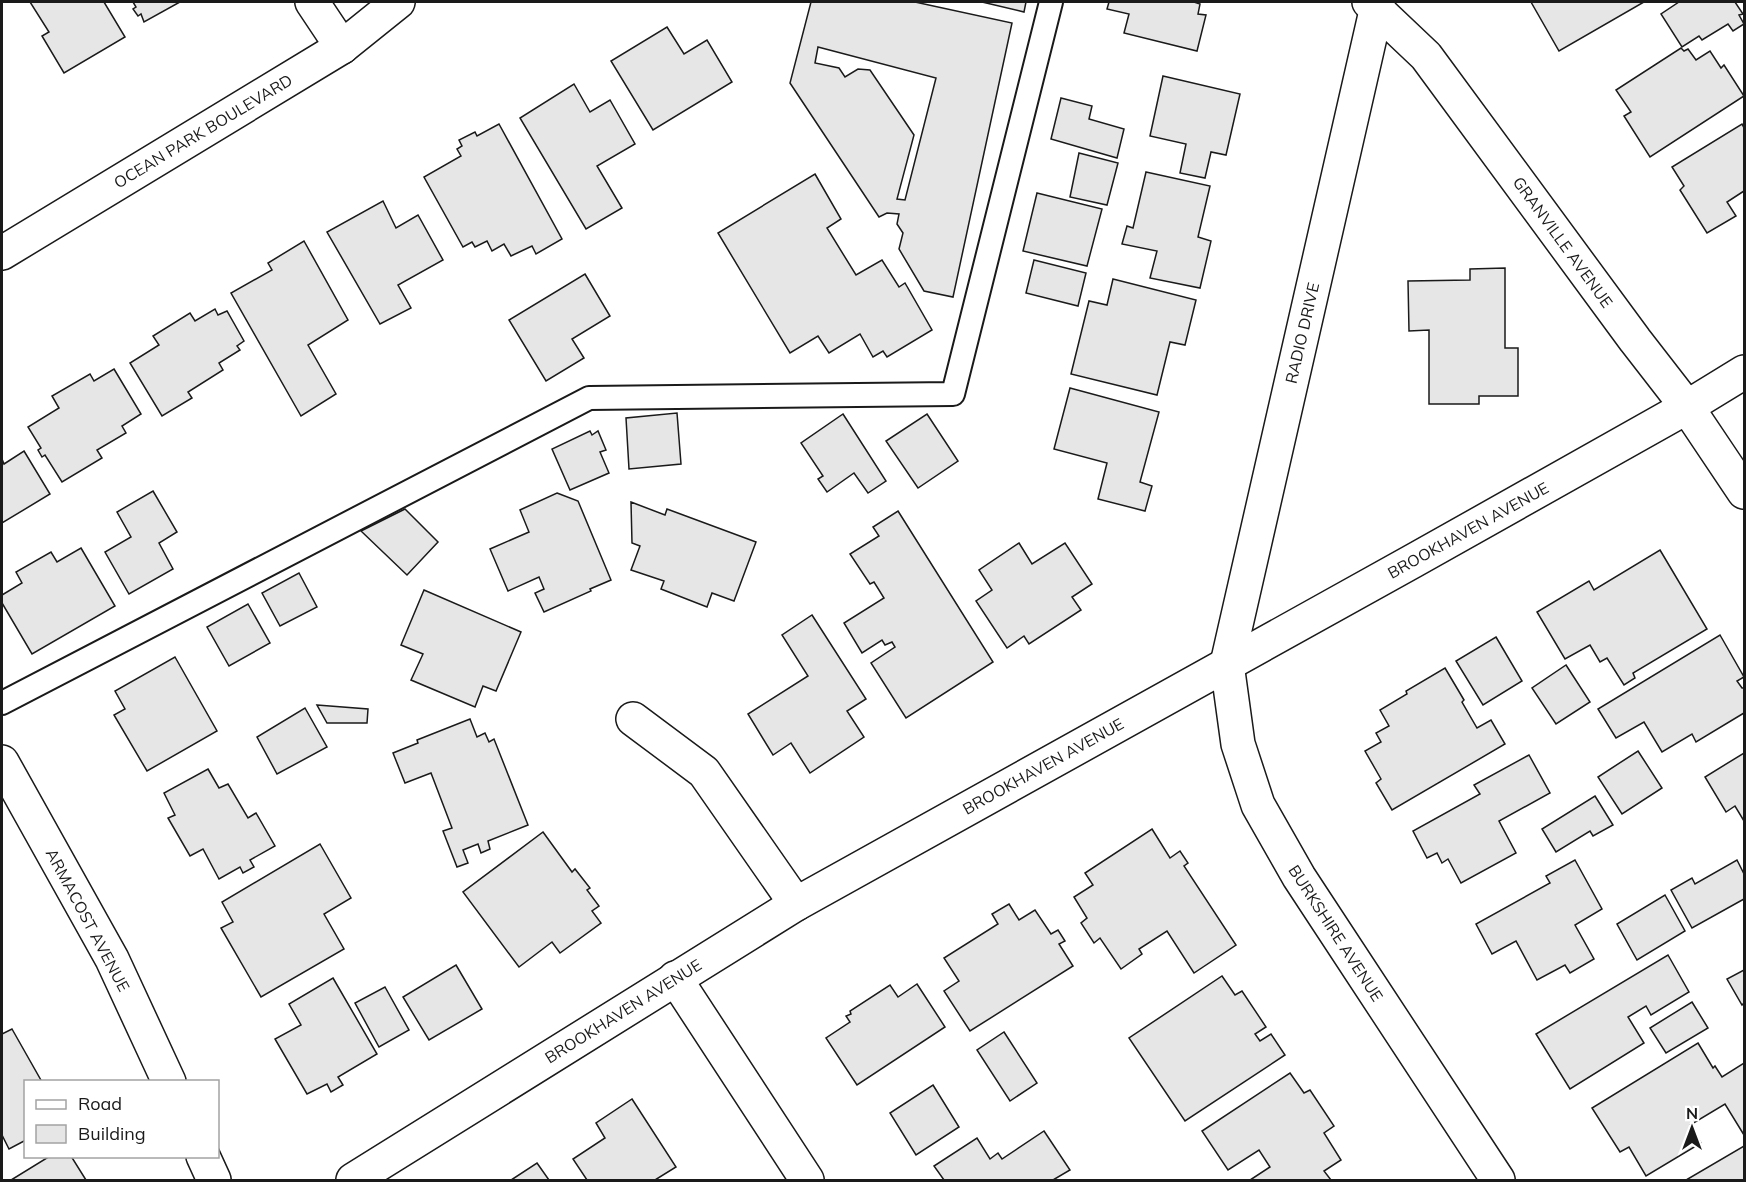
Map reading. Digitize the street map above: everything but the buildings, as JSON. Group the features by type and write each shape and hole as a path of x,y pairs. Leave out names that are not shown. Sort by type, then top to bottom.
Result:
{"street":[{"path":"312,2 342,47"},
{"name":"OCEAN PARK BOULEVARD","path":"2,253 342,47 398,2"},
{"name":"GRANVILLE AVENUE","path":"1375,4 1426,56 1687,407 1744,492"},
{"name":"RADIO DRIVE","path":"1227,664 1375,4"},
{"name":"BROOKHAVEN AVENUE","path":"353,1180 796,904 1687,407 1744,372"},
{"name":"BURKSHIRE AVENUE","path":"1227,664 1238,744 1258,805 1299,877 1497,1180"},
{"path":"633,719 704,772 796,904"},
{"name":"ARMACOST AVENUE","path":"2,762 112,959 168,1080"},
{"path":"675,978 807,1180"},
{"path":"204,1158 214,1180"}],"lane":[{"path":"2,703 589,398 953,394 1051,2"}]}
